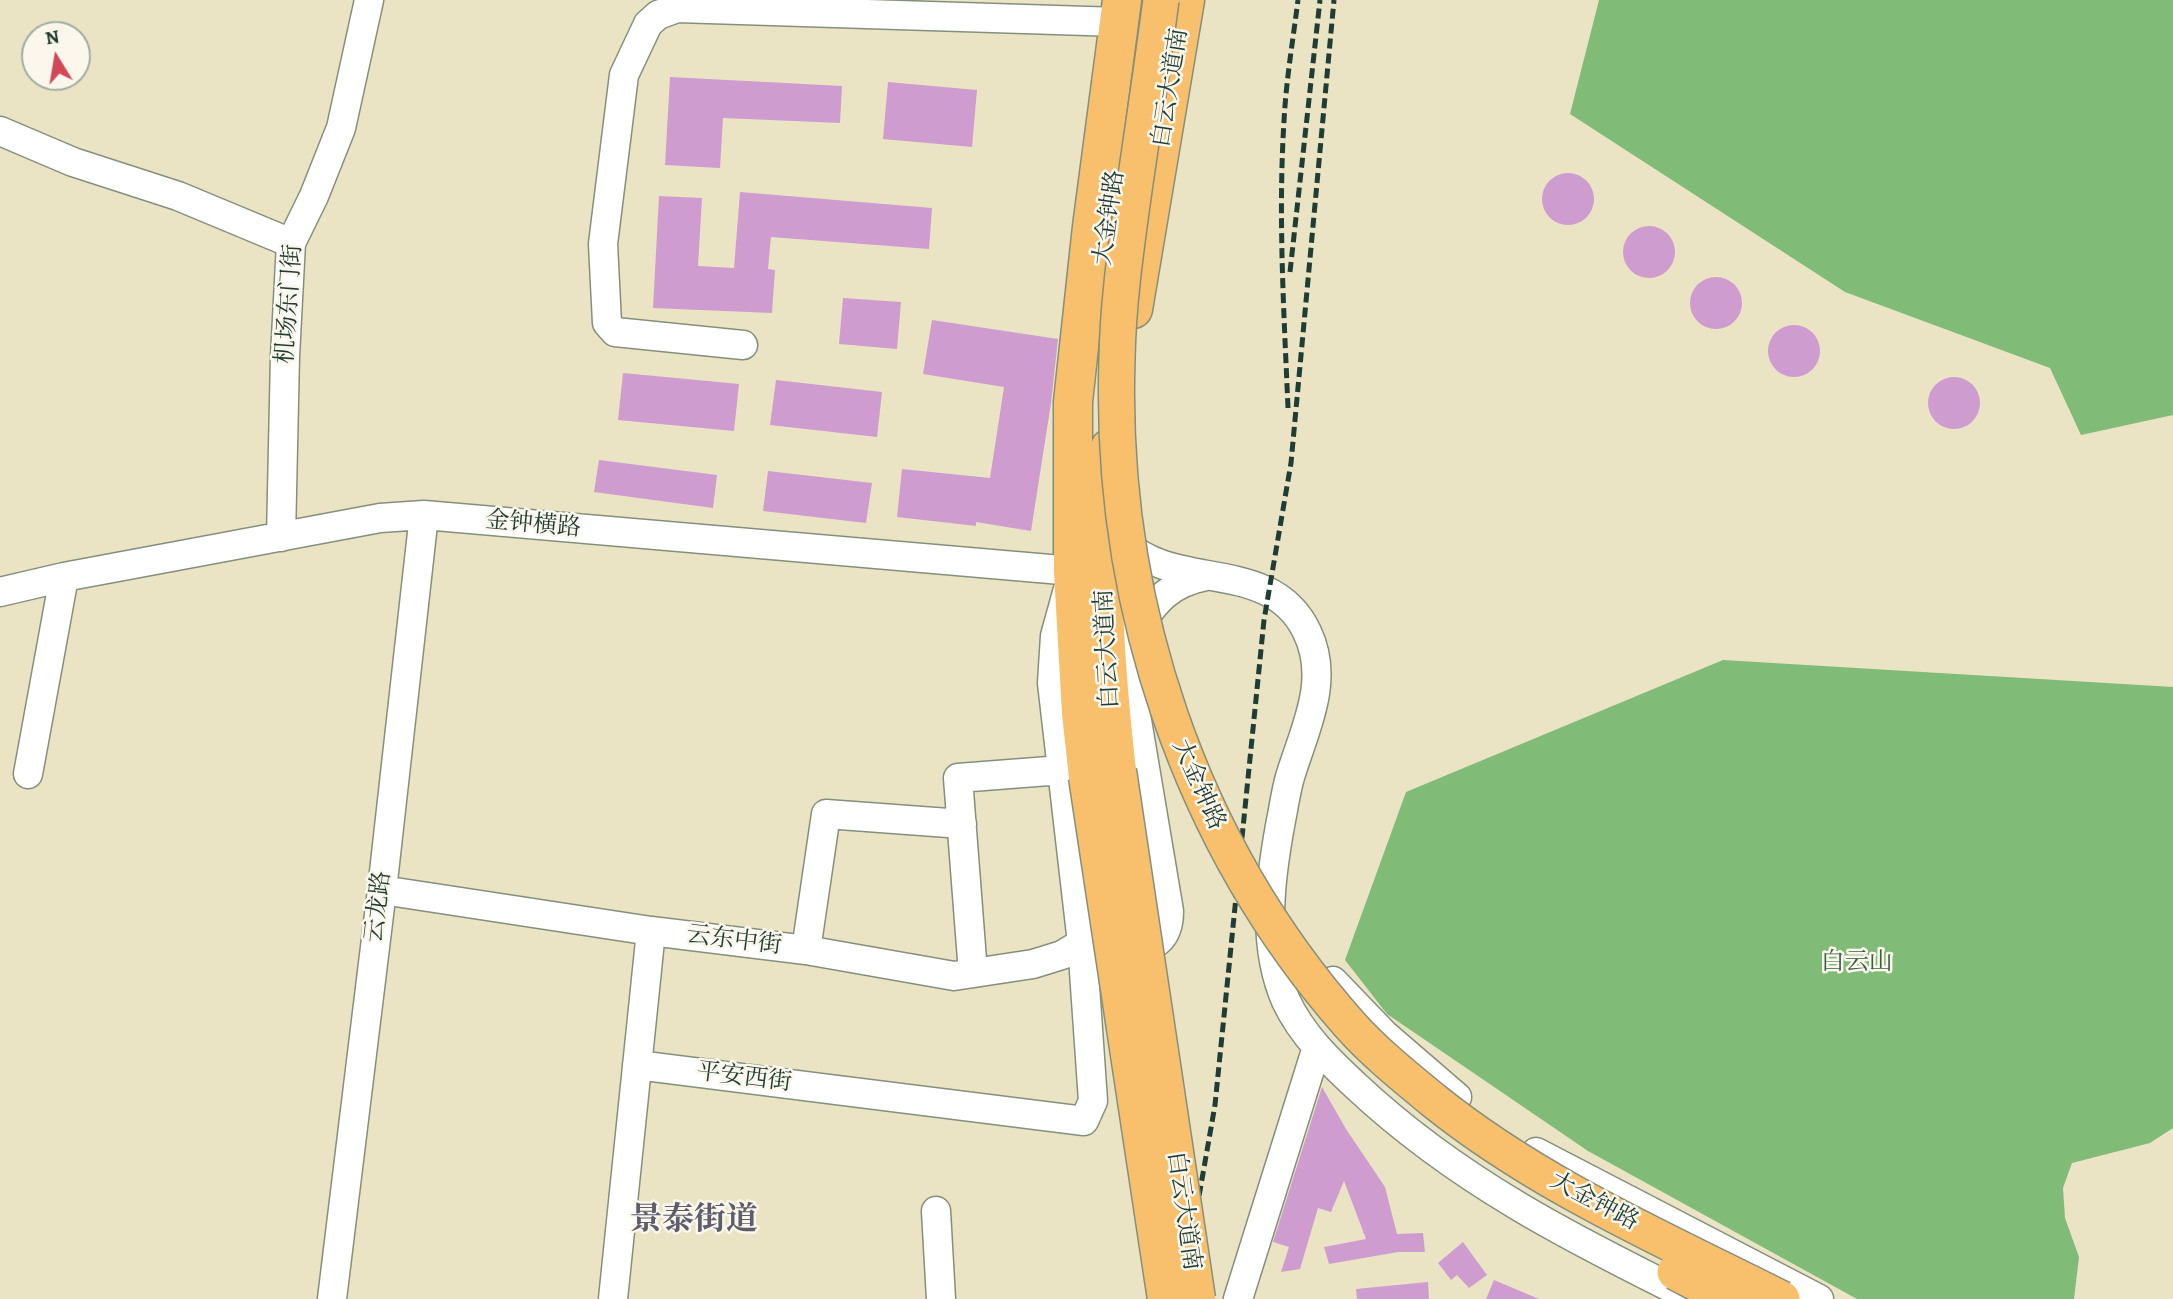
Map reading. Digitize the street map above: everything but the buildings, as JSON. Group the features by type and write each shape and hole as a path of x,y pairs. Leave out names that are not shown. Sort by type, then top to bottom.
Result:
{"highway":[{"name":"白云大道南","path":"1185,0 1118,391 1109,459 1105,511 1106,631 1089,773 1196,1299"},
{"name":"白云大道南","path":"1126,6 1090,240 1075,379 1072,430 1073,572 1079,674 1089,773 1167,1299"}],"main road":[{"name":"大金钟路","path":"1161,0 1123,271 1117,354 1116,436 1129,559 1150,654 1175,731 1211,817 1230,855 1270,921 1321,989 1352,1027 1433,1100 1482,1136 1563,1187 1782,1299"},
{"name":"大金钟路","path":"1126,6 1099,304 1095,393 1097,452 1108,553 1127,644 1155,740 1183,808 1215,874 1251,933 1335,1043 1373,1078 1419,1118 1501,1176 1562,1213 1727,1299"}],"street":[{"name":"机场东门街","path":"281,537 291,243 314,196 341,128 369,0"},
{"path":"1010,0 1126,6"},
{"path":"743,345 615,331 607,323 603,244 624,75 648,24 658,15 677,8 1126,6"},
{"path":"0,131 73,162 178,196 291,243"},
{"path":"1105,511 1113,532 1130,550 1146,560 1260,586 1284,602 1308,633 1318,674 1312,713 1289,779 1270,887 1273,958 1286,1000 1300,1026 1317,1047 1383,1111 1443,1159 1507,1200 1603,1255 1693,1299"},
{"path":"973,973 958,778 1089,773 1082,943 1091,952 1100,955 1131,952 1152,946 1164,936 1168,925 1168,911 1105,511"},
{"name":"金钟横路","path":"0,592 64,577 281,537 424,514 1073,572"},
{"name":"云龙路","path":"332,1299 424,514"},
{"path":"1126,647 1153,605 1171,588 1191,579 1209,576"},
{"path":"28,774 64,577"},
{"path":"806,950 826,814 962,824"},
{"path":"1270,887 1278,911 1300,945 1337,985 1384,1034 1442,1086 1493,1126 1546,1159 1713,1242 1819,1299"},
{"name":"云东中街","path":"382,890 652,931 806,950 954,976 1033,964 1062,955 1082,943"},
{"path":"614,1299 652,931"},
{"name":"平安西街","path":"637,1065 1084,1121 1093,1101 1082,943"},
{"path":"1238,1299 1317,1047"},
{"path":"936,1211 941,1299"}],"green space":[{"path":"1599,0 2173,0 2173,415 2081,435 2050,368 1845,292 1570,114"},
{"name":"白云山","path":"1723,660 2173,687 2173,1128 2150,1143 2072,1163 2063,1188 2065,1218 2079,1257 2074,1299 1857,1299 1588,1151 1387,1014 1345,960 1406,792"}],"railway":[{"path":"1288,408 1282,265 1282,157 1286,91 1298,0"},
{"path":"1290,272 1320,0"},
{"path":"1181,1299 1215,1105 1264,620 1291,463 1334,0"}],"district":[{"name":"景泰街道","path":"694,1221"}]}
